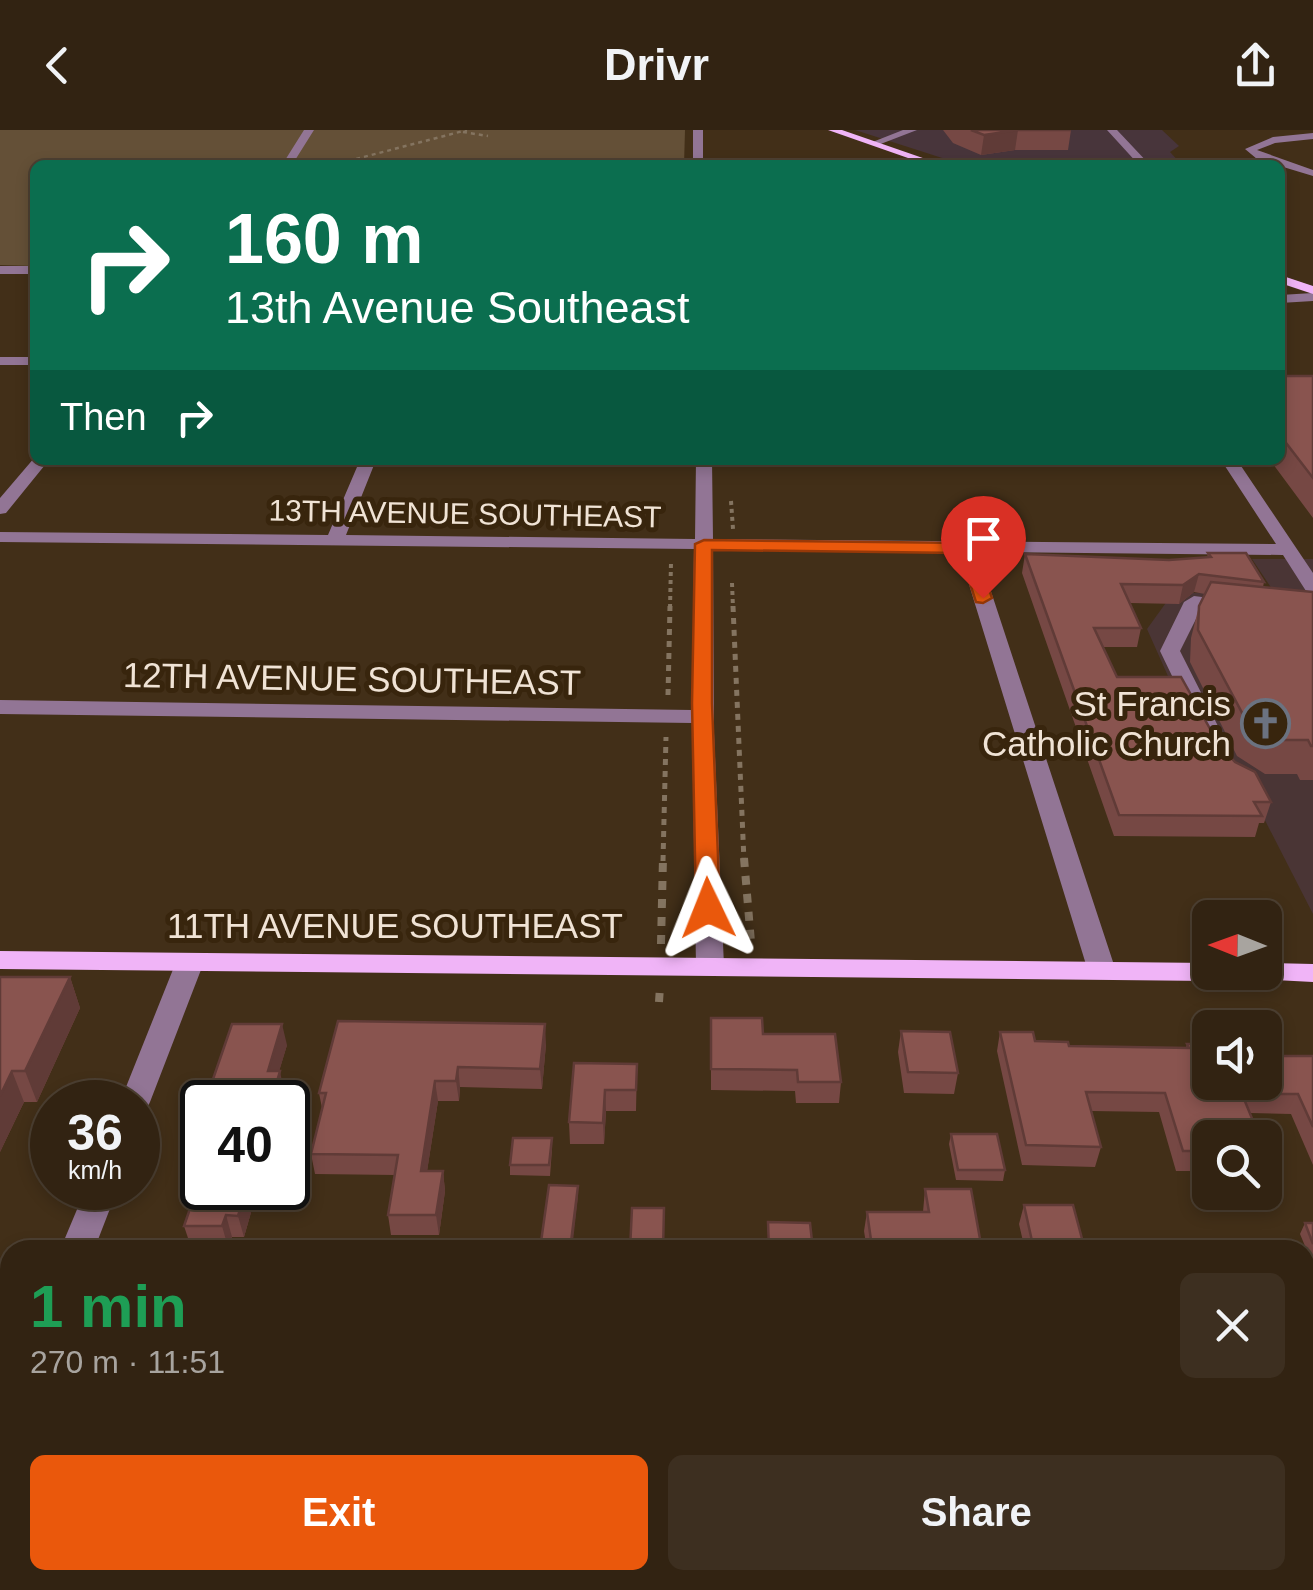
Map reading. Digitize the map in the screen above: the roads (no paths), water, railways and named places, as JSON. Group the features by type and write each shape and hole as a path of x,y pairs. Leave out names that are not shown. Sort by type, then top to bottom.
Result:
{"main road":[{"path":"834,130 923,160"},
{"path":"1285,280 1313,294"},
{"name":"11TH AVENUE SOUTHEAST","path":"0,960 1192,972"},
{"path":"1282,972 1313,973"}],"street":[{"path":"290,160 309,130"},
{"path":"698,130 698,160"},
{"path":"1112,130 1140,160"},
{"path":"874,144 906,131"},
{"path":"1271,160 1250,148 1273,140 1313,136"},
{"path":"1285,165 1313,174"},
{"path":"0,270 30,270"},
{"path":"1285,298 1313,294"},
{"path":"0,361 30,361"},
{"path":"0,509 9,488 36,465"},
{"path":"334,539 366,465"},
{"path":"704,465 702,717 710,966"},
{"path":"1232,465 1313,584"},
{"name":"13TH AVENUE SOUTHEAST","path":"0,537 1289,550"},
{"path":"967,548 1102,972"},
{"path":"1226,763 1170,651 1194,602 1262,611"},
{"name":"12TH AVENUE SOUTHEAST","path":"0,706 702,717"},
{"path":"144,1080 190,962"},
{"path":"81,1240 93,1210"}],"place":[{"name":"St Francis Catholic Church","path":"1266,724"}]}
